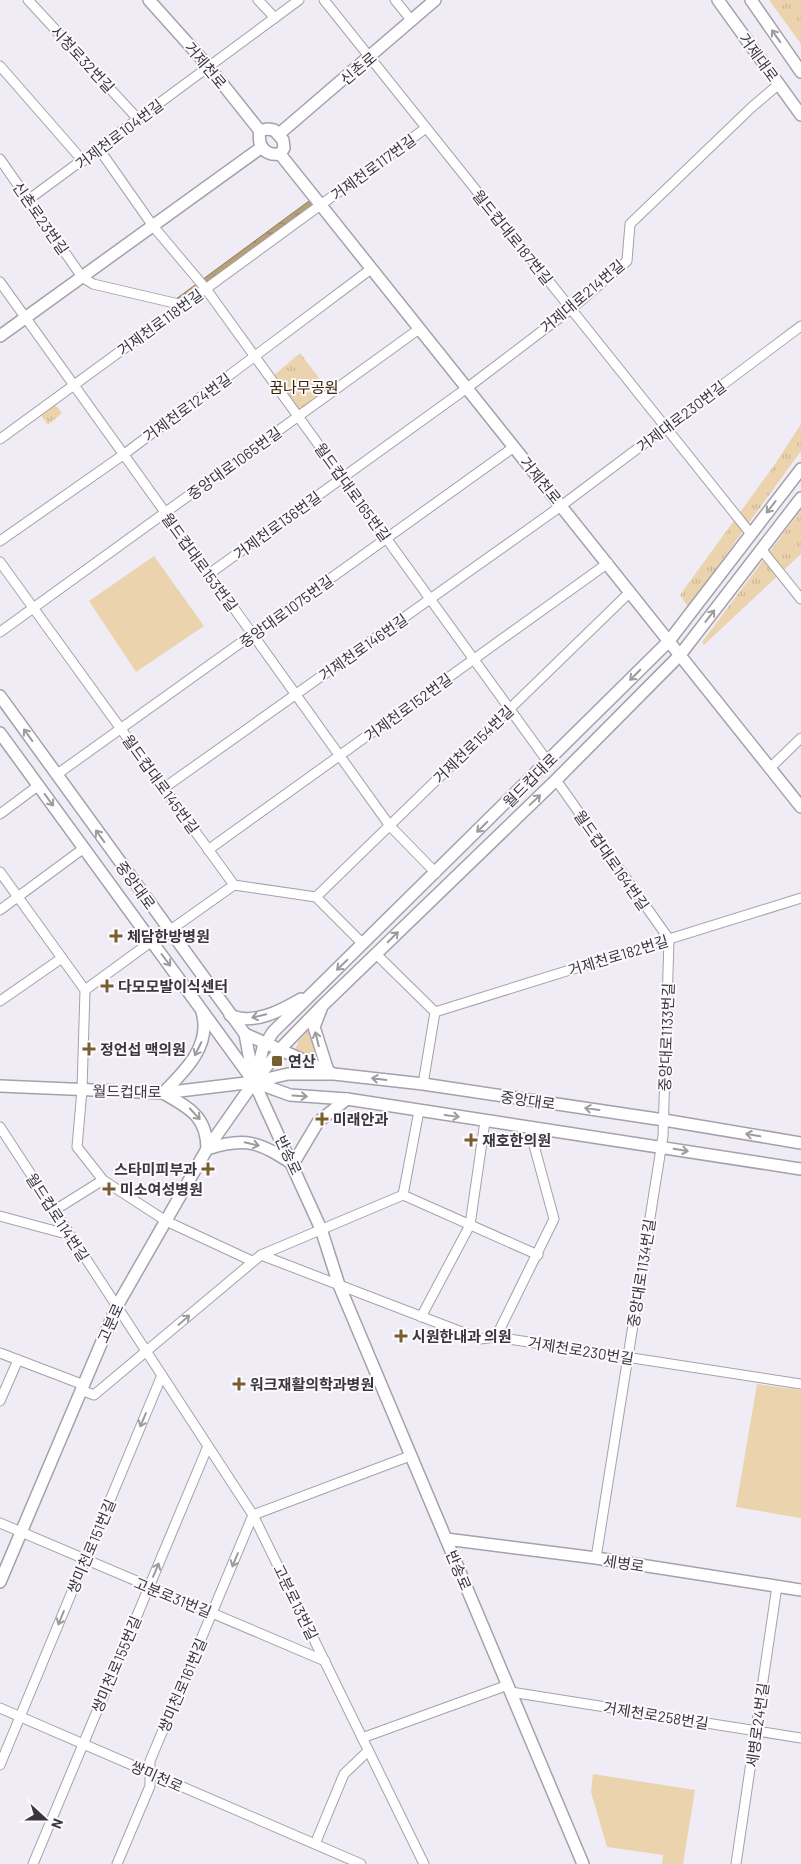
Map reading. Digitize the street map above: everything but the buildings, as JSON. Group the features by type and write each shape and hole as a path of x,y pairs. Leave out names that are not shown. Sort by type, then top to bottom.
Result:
{"main road":[{"name":"거제천로","path":"149,0 209,67 260,131"},
{"name":"신촌로","path":"279,134 370,58 435,0"},
{"name":"거제대로","path":"718,0 801,115"},
{"name":"거제대로","path":"751,0 801,72"},
{"path":"274,130 279,134 284,148 280,154 272,155 259,144 260,131 274,130"},
{"path":"0,336 262,147"},
{"name":"거제천로","path":"280,154 801,807"},
{"name":"월드컵대로","path":"254,1082 266,1044 273,1032 669,641 801,469"},
{"name":"월드컵대로","path":"0,1086 163,1092 254,1082 280,1050 322,1006 556,780 680,654 801,498"},
{"name":"중앙대로","path":"0,696 245,1034 254,1082"},
{"name":"중앙대로","path":"0,733 199,1003 254,1082 290,1095 348,1099 529,1127 662,1141 801,1169"},
{"path":"230,1015 246,1019 274,1013 318,989"},
{"path":"199,1003 206,1025 201,1043 191,1063 163,1092 190,1108 202,1123 207,1134 208,1149 225,1144 244,1142 266,1147 293,1164 318,1122 348,1099"},
{"path":"322,1006 314,1027 331,1072"},
{"path":"245,1034 331,1072"},
{"name":"중앙대로","path":"254,1082 288,1074 331,1072 664,1120 801,1143"},
{"name":"고분로","path":"0,1582 117,1306 208,1149 254,1082"},
{"name":"반송로","path":"254,1082 321,1229 339,1285 582,1864"},
{"name":"세병로","path":"446,1539 596,1558 801,1590"}],"street":[{"name":"시청로32번길","path":"28,0 138,119"},
{"path":"258,0 275,18"},
{"name":"거제천로104번길","path":"28,200 299,0"},
{"name":"월드컵대로187번길","path":"324,0 751,534"},
{"path":"394,0 412,21"},
{"path":"0,66 83,161"},
{"name":"거제대로214번길","path":"467,388 571,309 627,261 630,224 752,107 779,84"},
{"name":"거제천로117번길","path":"320,205 426,128"},
{"path":"99,149 153,226"},
{"name":"신촌로23번길","path":"0,159 82,277"},
{"name":"거제천로118번길","path":"0,439 320,205"},
{"name":"월드컵대로165번길","path":"153,226 206,289 548,762"},
{"name":"거제천로124번길","path":"0,541 123,455 371,269"},
{"path":"82,277 93,284 183,306"},
{"name":"월드컵대로153번길","path":"0,282 390,826 436,873"},
{"name":"거제대로230번길","path":"561,506 801,326"},
{"name":"중앙대로1065번길","path":"0,632 420,329"},
{"name":"거제천로136번길","path":"208,574 467,388"},
{"name":"중앙대로1075번길","path":"56,774 514,447"},
{"name":"거제천로146번길","path":"164,788 561,506"},
{"path":"761,549 801,598"},
{"name":"월드컵대로145번길","path":"0,562 234,885"},
{"name":"거제천로152번길","path":"208,850 608,563"},
{"name":"거제천로154번길","path":"316,897 630,592"},
{"path":"770,768 801,738"},
{"name":"월드컵대로164번길","path":"556,780 669,939"},
{"path":"0,814 39,785"},
{"path":"0,910 84,848"},
{"path":"0,872 85,990 82,1090 77,1147 103,1180 166,1221 252,1261"},
{"path":"169,931 234,885 316,897 363,944"},
{"name":"거제천로182번길","path":"435,1012 801,898"},
{"name":"중앙대로1133번길","path":"662,1141 669,939"},
{"path":"85,990 152,941"},
{"path":"376,954 435,1012 423,1084"},
{"path":"0,1001 62,958"},
{"path":"402,1195 419,1111"},
{"path":"421,1316 470,1225 485,1121"},
{"name":"월드컵로114번길","path":"0,1127 117,1306"},
{"path":"496,1337 538,1255 554,1219 529,1127"},
{"name":"중앙대로1134번길","path":"596,1558 662,1141"},
{"path":"55,1210 103,1180"},
{"path":"0,1353 82,1387 94,1396 261,1255 402,1195 538,1255"},
{"path":"0,1216 70,1235"},
{"name":"거제천로230번길","path":"261,1255 480,1339 496,1337 801,1384"},
{"name":"고분로13번길","path":"117,1306 254,1515 424,1864"},
{"path":"0,1401 18,1360"},
{"name":"쌍미천로151번길","path":"0,1765 162,1375"},
{"name":"쌍미천로155번길","path":"33,1864 208,1446"},
{"path":"254,1515 410,1456"},
{"name":"쌍미천로161번길","path":"117,1864 150,1786 150,1761 254,1515"},
{"name":"고분로31번길","path":"0,1523 149,1588 325,1661"},
{"name":"세병로24번길","path":"736,1864 777,1586"},
{"path":"362,1738 509,1689"},
{"name":"거제천로258번길","path":"509,1689 801,1738"},
{"name":"쌍미천로","path":"0,1708 361,1864"},
{"path":"315,1844 344,1774 368,1751"}],"green space":[{"path":"769,0 801,0 801,44"},
{"name":"꿈나무공원","path":"300,353 329,391 300,412 273,376"},
{"path":"55,405 62,413 48,425 41,415"},
{"path":"801,424 801,451 688,607 680,595 775,464"},
{"path":"801,510 801,554 704,645 702,642"},
{"path":"154,556 204,626 136,672 89,601"},
{"path":"309,1030 318,1058 295,1050 299,1040"},
{"path":"757,1384 801,1390 801,1518 736,1507"},
{"path":"593,1774 695,1790 683,1864 662,1864 663,1855 607,1847 591,1792"}],"water":[{"path":"313,198 320,208 185,307 109,292 81,283 0,329 72,277 176,299"}],"place":[{"name":"체담한방병원","path":"116,936"},
{"name":"다모모발이식센터","path":"107,986"},
{"name":"정언섭 맥의원","path":"89,1049"},
{"name":"연산","path":"277,1061"},
{"name":"미래안과","path":"322,1119"},
{"name":"재호한의원","path":"471,1140"},
{"name":"스타미피부과","path":"208,1169"},
{"name":"미소여성병원","path":"109,1189"},
{"name":"시원한내과 의원","path":"401,1336"},
{"name":"워크재활의학과병원","path":"239,1384"}]}
